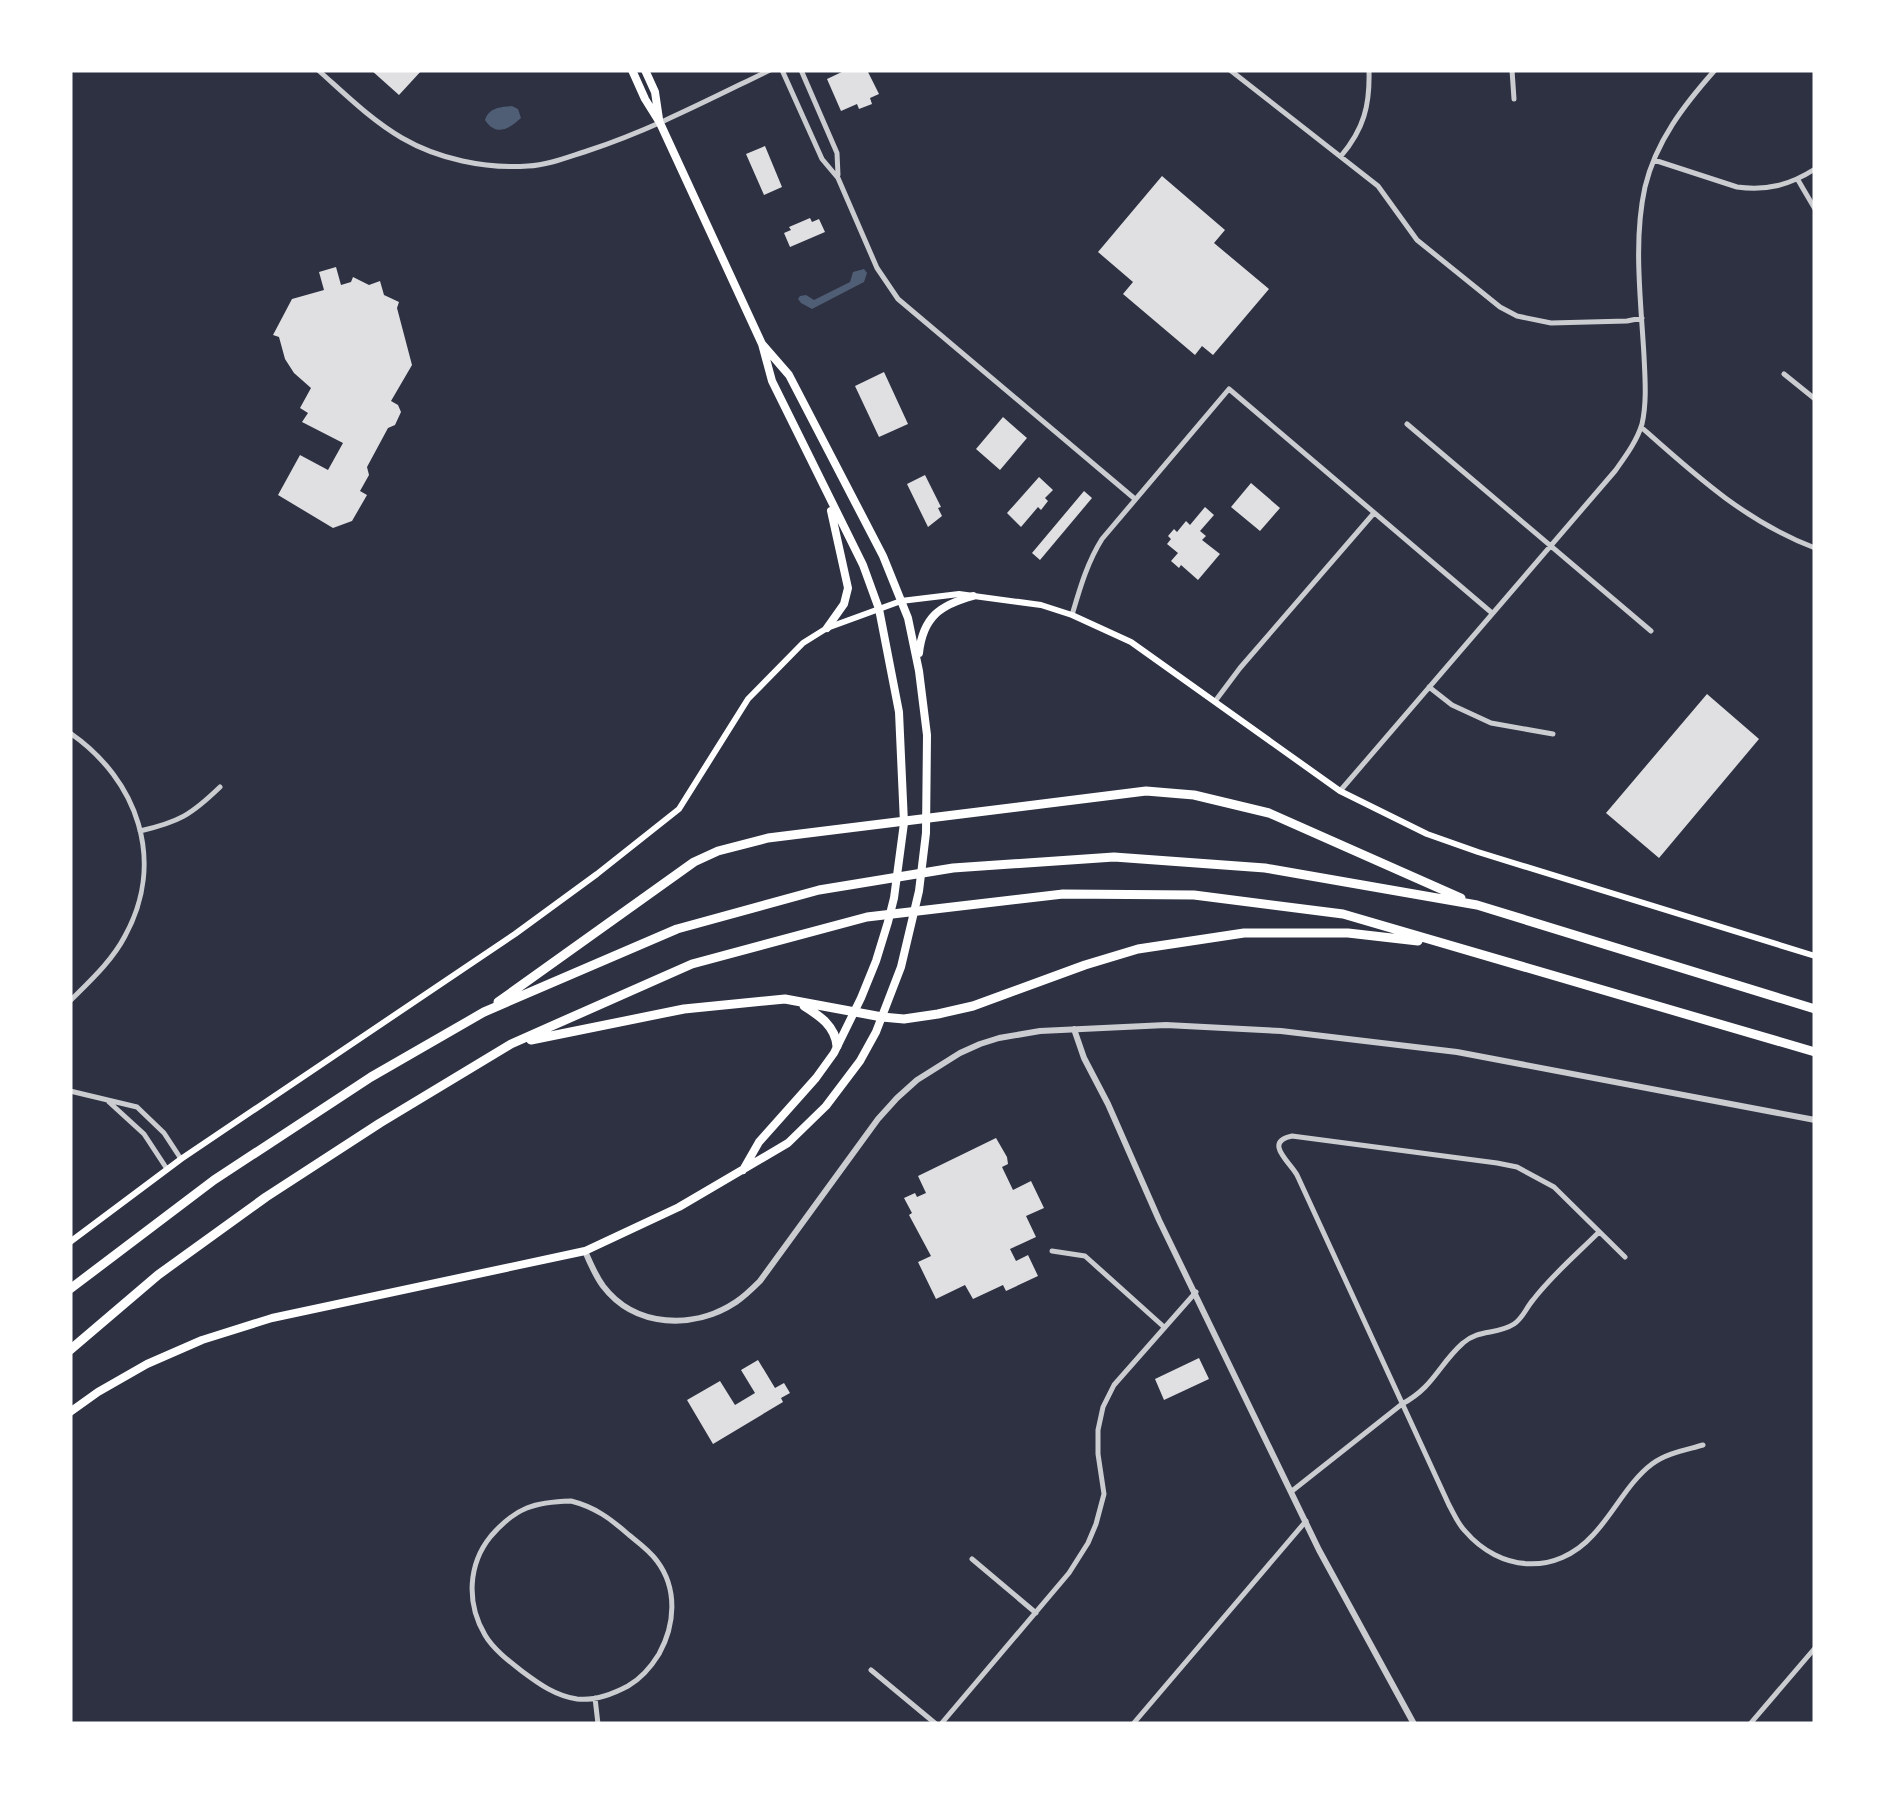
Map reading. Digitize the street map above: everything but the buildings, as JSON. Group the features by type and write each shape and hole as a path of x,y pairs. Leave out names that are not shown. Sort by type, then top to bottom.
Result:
{"highway":[{"path":"70,1289 214,1180 371,1077 484,1012 694,862 718,851 768,838 1146,791 1194,795 1270,813 1477,905 1815,1009"},
{"path":"484,1012 677,929 819,890 953,868 1114,858 1266,868 1477,905"},
{"path":"70,1350 158,1274 266,1197 380,1122 511,1044 692,964 868,917 1064,894 1194,895 1343,914 1815,1052"},
{"path":"511,1044 684,1009 785,999 904,1020 973,1006 1138,950 1244,933 1348,933 1445,944"},
{"path":"798,1001 834,1031 837,1046"}],"main road":[{"path":"632,70 762,344 772,381 863,565 878,610 899,712 903,836 894,898 876,961 837,1046 816,1078 759,1142 742,1172"},
{"path":"646,70 655,92 660,123"},
{"path":"70,1412 147,1364 202,1340 272,1318 585,1251 679,1207 788,1143 826,1106 869,1046 901,967 919,891 927,818 927,734 917,662 908,618 883,556 789,375 762,344"},
{"path":"827,497 848,588 844,604 827,628"},
{"path":"70,1242 181,1159 516,934 679,809 748,700 804,643 827,628 901,601 959,594 1041,604 1072,616 1131,642 1340,791 1428,834 1815,956"},
{"path":"917,662 920,638 934,615 943,607 973,596"}],"street":[{"path":"318,70 404,140 442,156 488,166 529,166 560,160 660,123 770,70"},
{"path":"782,70 822,160 838,178 877,268 898,299 1135,499"},
{"path":"801,70 838,153 838,178"},
{"path":"1230,70 1378,186 1417,240 1500,307 1533,321 1570,324 1642,318"},
{"path":"1341,156 1355,139 1370,100 1368,70"},
{"path":"1512,70 1514,99"},
{"path":"1340,791 1615,470 1641,427 1645,394 1639,222 1646,184 1669,127 1715,70"},
{"path":"1654,160 1737,188 1772,188 1798,180 1815,169"},
{"path":"1798,180 1815,208"},
{"path":"1784,374 1815,398"},
{"path":"1072,616 1092,554 1229,389 1492,613"},
{"path":"1407,424 1651,632"},
{"path":"1641,427 1709,488 1740,510 1815,548"},
{"path":"1216,700 1374,513"},
{"path":"1429,687 1452,705 1490,723 1553,734"},
{"path":"70,733 100,756 129,797 140,831 144,866 132,920 116,950 70,1001"},
{"path":"140,831 181,820 220,787"},
{"path":"585,1251 612,1297 640,1315 682,1321 720,1310 760,1282 878,1119 917,1080 960,1052 989,1041 1040,1031 1198,1025 1382,1042 1457,1052 1815,1120"},
{"path":"1074,1029 1159,1220 1319,1550 1412,1723"},
{"path":"70,1092 137,1107 150,1117 181,1159"},
{"path":"106,1100 144,1134 167,1169"},
{"path":"1625,1257 1554,1187 1517,1167 1292,1136 1280,1142 1278,1148 1297,1175 1449,1505 1462,1529 1479,1545 1495,1556 1523,1564 1562,1559 1593,1536 1641,1474 1655,1462 1703,1445"},
{"path":"1292,1491 1402,1404 1419,1395 1467,1339 1515,1324 1534,1298 1599,1232"},
{"path":"1052,1251 1085,1256 1164,1327"},
{"path":"870,1670 938,1724 1036,1612 1080,1558 1096,1524 1104,1494 1098,1430 1108,1396 1196,1292"},
{"path":"571,1502 598,1510 656,1558 664,1570 673,1613 666,1640 644,1675 595,1698 560,1694 536,1682 486,1637 476,1613 472,1573 478,1555 494,1532 530,1506 571,1502"},
{"path":"1133,1724 1306,1521"},
{"path":"972,1559 1036,1612"},
{"path":"1750,1724 1815,1648"},
{"path":"595,1698 598,1724"}],"water":[{"path":"512,106 521,118 507,128 498,130 485,120 492,110"},
{"path":"864,269 864,282 812,309 798,299 806,295 814,300 850,282 853,272"}]}
